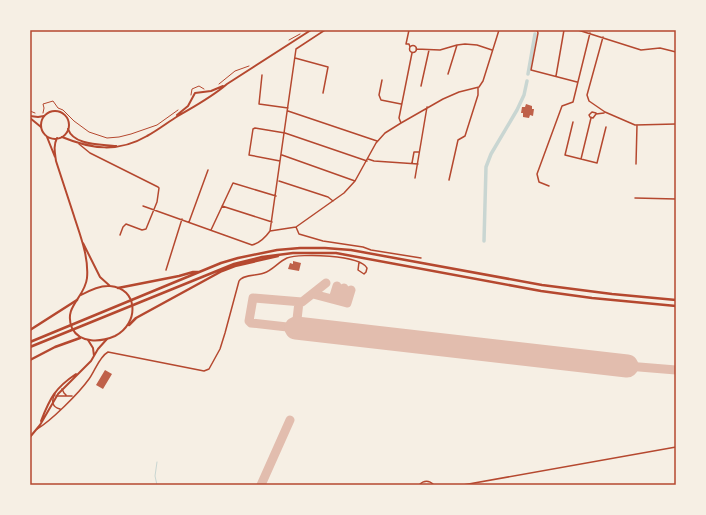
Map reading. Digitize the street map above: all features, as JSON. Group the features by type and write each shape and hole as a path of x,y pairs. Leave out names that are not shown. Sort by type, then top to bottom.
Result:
{"highway":[{"path":"30,342 199,272 256,253 289,248 351,250 542,285 676,300"},
{"path":"30,347 234,264 248,260 304,253 336,253 541,291 592,298 676,306"},
{"path":"129,325 136,318 222,271 235,266 281,255"},
{"path":"118,288 199,272"},
{"path":"30,330 77,300"},
{"path":"30,360 55,347 80,338"}],"street":[{"path":"171,120 188,106 195,93 211,91 226,84 311,30"},
{"path":"143,206 252,245 258,243 264,238 270,231 272,222 297,47 325,30"},
{"path":"401,123 399,118 401,104 412,52 409,50 409,44 406,44 409,30"},
{"path":"449,180 458,140 465,136 478,94 478,88 483,81 499,30"},
{"path":"517,30 526,30"},
{"path":"537,30 538,33 531,70 577,82"},
{"path":"556,76 564,30"},
{"path":"578,30 641,50 660,48 676,52"},
{"path":"549,186 539,182 537,174 562,106 573,102 590,33"},
{"path":"603,37 587,95 589,101 605,112 637,125 676,124"},
{"path":"410,47 413,45 416,49 440,50 457,45 476,45 492,50"},
{"path":"448,74 457,45"},
{"path":"412,52 416,49"},
{"path":"421,86 429,50"},
{"path":"295,58 328,67 322,92"},
{"path":"262,75 259,104 288,109 377,141"},
{"path":"382,80 379,95 381,100 401,104"},
{"path":"46,136 51,138 62,137 87,146 106,148 133,142 142,139 216,93 226,84"},
{"path":"270,231 296,227 344,193 355,181 377,141 401,123 449,95 478,88"},
{"path":"202,92 204,96 203,101"},
{"path":"193,99 199,103"},
{"path":"415,178 427,107"},
{"path":"30,117 44,116 52,112 60,112 67,119 68,129 72,136 82,141 118,146"},
{"path":"581,159 591,118 589,115 592,112 596,112 596,114 605,112"},
{"path":"591,118 595,118 596,114"},
{"path":"41,127 44,116"},
{"path":"30,117 41,127 46,136 56,161 82,240 100,277 110,286"},
{"path":"573,122 565,155 598,163 606,127"},
{"path":"636,164 637,125"},
{"path":"280,161 251,156 248,153 253,129 255,128 285,133 367,160 418,164"},
{"path":"62,137 68,129"},
{"path":"56,161 54,143 57,138"},
{"path":"79,144 88,151 158,186 160,190 146,229 142,230 126,224 120,235"},
{"path":"87,146 88,151"},
{"path":"412,164 414,152 419,152"},
{"path":"281,155 355,181"},
{"path":"188,222 208,170"},
{"path":"278,181 328,197 333,201"},
{"path":"211,230 233,183 276,196"},
{"path":"635,198 676,199"},
{"path":"222,206 272,222"},
{"path":"166,270 182,220"},
{"path":"296,227 299,234 323,242 363,247 371,250 421,258"},
{"path":"82,240 87,278 82,295"},
{"path":"30,437 74,396 83,386 104,355 108,352 204,371 210,369 220,349 239,281 243,277 267,272 278,263 294,256 327,256 359,262 367,268 364,274 358,270 359,262"},
{"path":"110,286 118,288 127,294 132,304 133,313 129,325 118,334 107,339 88,340 80,338 70,322 70,311 77,300 82,295 95,288 110,286"},
{"path":"38,428 56,396 91,361 98,349 107,339"},
{"path":"88,340 93,348 94,357"},
{"path":"38,428 47,404 55,392 64,383 82,370"},
{"path":"47,404 64,383"},
{"path":"62,389 70,400"},
{"path":"53,397 74,396"},
{"path":"53,397 52,402 55,407 60,409"},
{"path":"463,485 676,447"},
{"path":"419,485 428,481 434,485"}],"path":[{"path":"287,42 301,33"},
{"path":"218,85 226,80 235,71 250,66"},
{"path":"193,99 192,89 194,87 199,86 208,90"},
{"path":"40,115 44,111 43,104 53,101 58,108 63,110 74,121 89,132 107,138 131,134 157,125 181,109"},
{"path":"30,111 37,114"}],"building":[{"path":"526,104 532,106 532,109 534,109 533,116 530,115 529,118 523,117 523,113 521,113 522,107 525,107"},
{"path":"293,261 301,263 299,271 288,269 290,263 293,264"},
{"path":"105,370 112,374 103,389 96,385"}],"waterway":[{"path":"528,74 535,34"},
{"path":"484,241 486,167 491,154 517,110 524,95 527,81"},
{"path":"157,462 155,476 157,485"}],"taxiway":[{"path":"299,302 296,328 251,323 249,321 253,298 302,302 326,283"},
{"path":"333,299 337,286"},
{"path":"340,301 344,288"},
{"path":"313,294 347,303 351,290"},
{"path":"627,366 676,370"},
{"path":"261,485 290,420"}],"runway":[{"path":"296,328 627,366"}]}
